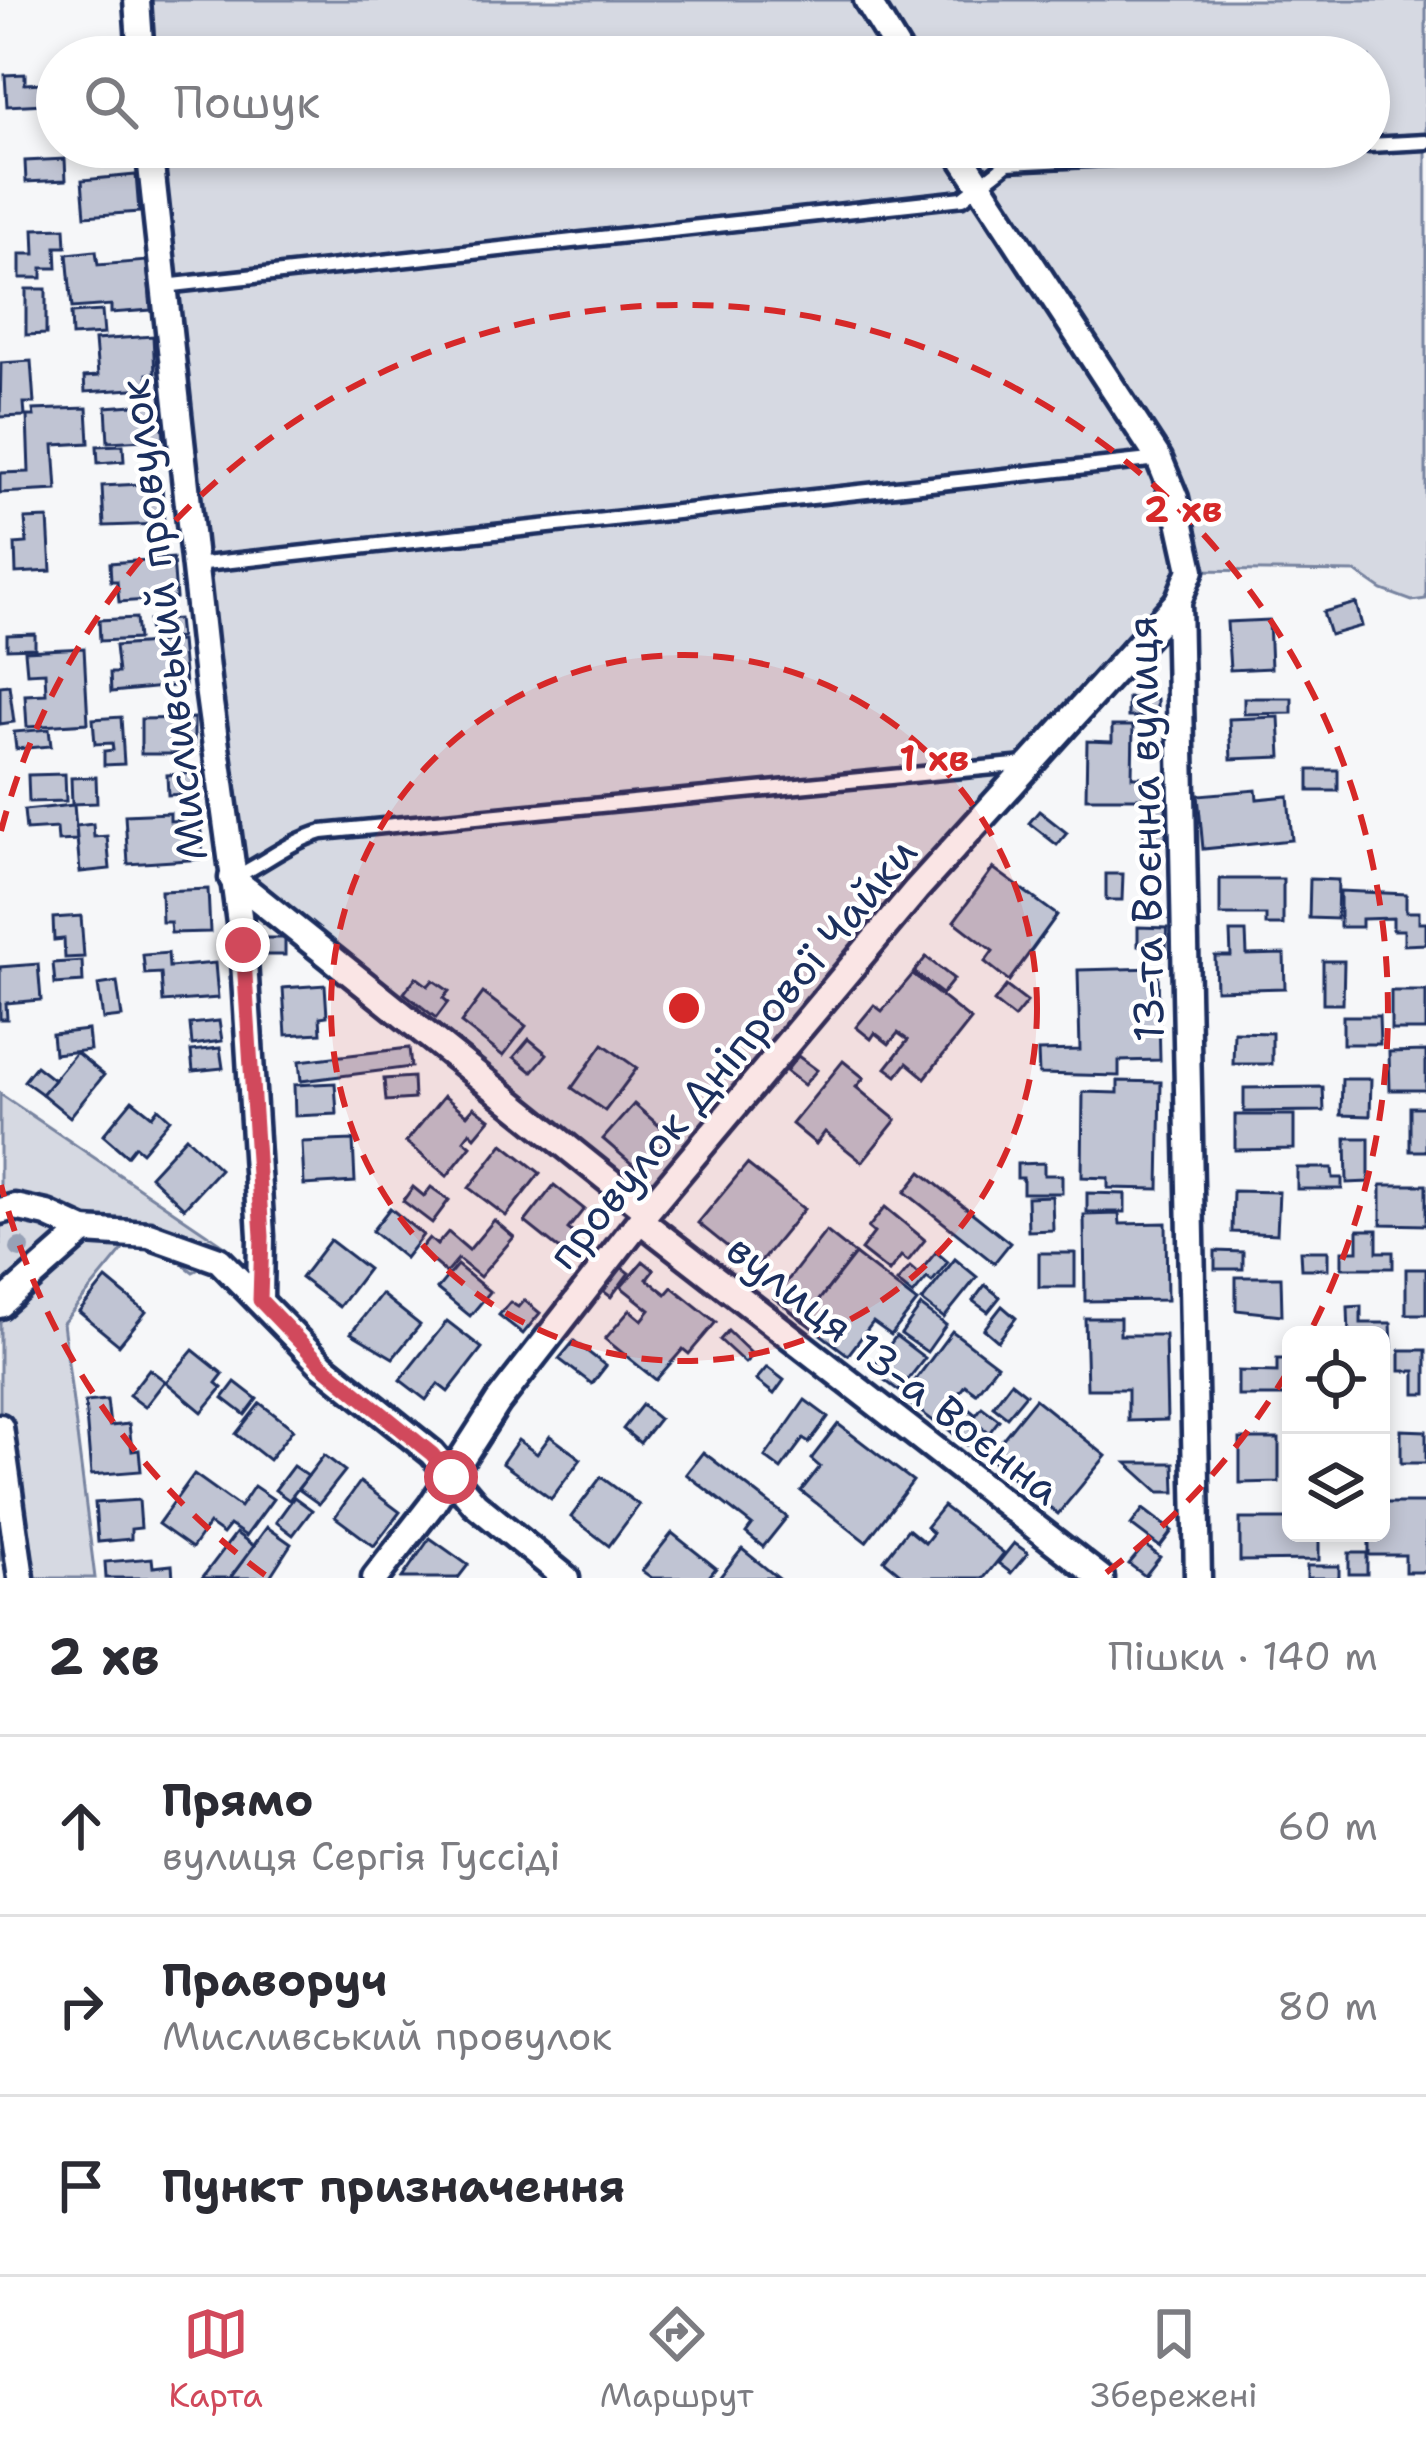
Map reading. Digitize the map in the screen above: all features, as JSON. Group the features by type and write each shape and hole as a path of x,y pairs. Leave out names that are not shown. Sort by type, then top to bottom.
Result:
{"street":[{"path":"136,0 139,36"},
{"path":"868,0 889,36"},
{"name":"Мисливський провулок","path":"151,168 243,945 262,1236 260,1300"},
{"name":"13-та Воєнна вулиця","path":"968,168 1159,459 1175,499 1192,569 1178,602 1198,1578"},
{"name":"провулок Дніпрової Чайки","path":"375,1578 451,1477 498,1402 643,1216 861,954 1178,602"},
{"name":"вулиця 13-а Воєнна","path":"232,878 643,1216 1101,1578"},
{"path":"0,1211 15,1207 47,1214 84,1231 149,1235 218,1260 322,1365 432,1454 475,1504 566,1578"},
{"path":"0,1305 84,1231"},
{"path":"0,1427 14,1570"}],"lane":[{"path":"1390,144 1426,142"},
{"path":"163,286 963,198 1001,168"},
{"path":"195,565 1159,459"},
{"path":"232,878 267,862 290,842 322,832 1029,764"}],"shaded area":[{"path":"143,0 1426,0 1426,599 1412,601 1382,590 1356,572 1191,570 903,893 649,1192 629,1189 261,894 236,852 160,168 1390,168 1390,36 147,36"},
{"path":"0,1094 225,1246 193,1272 164,1250 125,1247 63,1323 95,1578 34,1578 31,1557 0,1560"}],"building":[{"path":"25,74 25,84 36,83 36,104 7,106 5,75"},
{"path":"36,160 36,168 65,168 66,180 26,182 25,161"},
{"path":"136,175 139,212 85,216 82,180"},
{"path":"65,228 66,247 56,247 57,268 42,268 42,278 20,278 20,254 35,254 34,229"},
{"path":"96,251 98,265 147,261 151,310 111,313 111,305 72,308 67,254"},
{"path":"26,289 46,289 46,334 26,335"},
{"path":"102,311 104,334 72,336 71,313"},
{"path":"153,336 155,373 147,374 148,388 85,392 84,377 98,376 95,340"},
{"path":"31,361 34,403 24,403 25,416 0,417 1,363"},
{"path":"161,403 164,439 108,442 106,407"},
{"path":"87,408 89,443 54,445 57,490 0,493 0,473 29,472 27,416 34,416 33,410"},
{"path":"123,445 124,461 98,463 97,446"},
{"path":"162,483 164,524 104,526 102,486"},
{"path":"48,518 51,571 16,573 15,544 27,543 25,519"},
{"path":"173,558 176,598 119,602 110,563"},
{"path":"1356,603 1362,626 1330,635 1323,612"},
{"path":"136,618 138,639 100,641 99,620"},
{"path":"178,619 180,638 150,641 149,621"},
{"path":"1269,620 1271,668 1230,670 1227,622"},
{"path":"35,634 35,648 7,649 7,635"},
{"path":"181,641 185,685 111,692 110,673 118,673 115,646"},
{"path":"84,648 88,723 27,727 25,695 46,694 45,672 27,673 25,651"},
{"path":"9,685 14,722 0,724 0,686"},
{"path":"1128,698 1157,699 1157,717 1128,717"},
{"path":"1244,698 1292,698 1292,713 1244,714"},
{"path":"121,717 124,764 104,765 104,751 113,750 112,743 95,744 93,719"},
{"path":"1279,717 1281,757 1231,759 1229,719"},
{"path":"194,718 194,754 141,754 141,719"},
{"path":"1112,726 1133,726 1132,777 1143,777 1143,798 1086,798 1087,741 1112,742"},
{"path":"49,729 51,746 16,749 14,732"},
{"path":"1309,770 1338,770 1338,791 1309,791"},
{"path":"196,773 197,793 168,795 167,775"},
{"path":"65,774 66,801 29,802 28,775"},
{"path":"96,777 97,803 72,804 71,778"},
{"path":"1256,790 1257,799 1288,796 1292,840 1203,849 1198,795"},
{"path":"1151,799 1166,799 1166,839 1144,839 1144,820 1151,820"},
{"path":"74,805 77,840 58,841 57,828 26,830 24,810"},
{"path":"1039,811 1067,833 1057,845 1029,823"},
{"path":"170,813 170,821 200,819 203,859 128,864 125,815"},
{"path":"93,824 94,837 107,836 110,869 80,872 76,826"},
{"path":"993,868 1057,915 1009,981 985,962 993,951 954,921"},
{"path":"1106,874 1123,874 1122,900 1106,900"},
{"path":"1220,879 1283,879 1283,925 1266,925 1266,915 1220,915"},
{"path":"1310,879 1338,880 1337,919 1309,918"},
{"path":"208,889 210,932 171,933 170,922 162,922 161,891"},
{"path":"1340,891 1406,894 1406,912 1419,912 1419,923 1426,923 1426,944 1404,945 1404,930 1393,930 1393,918 1362,919 1362,927 1340,927"},
{"path":"81,916 84,957 65,958 64,939 54,940 53,918"},
{"path":"1138,927 1167,928 1166,946 1138,946"},
{"path":"1230,932 1246,932 1247,955 1284,954 1285,988 1216,990 1215,956 1231,956"},
{"path":"261,938 285,938 285,955 262,955"},
{"path":"168,953 169,967 215,963 218,998 163,1002 161,973 145,974 143,955"},
{"path":"926,957 954,979 942,994 914,972"},
{"path":"82,961 83,982 55,984 53,963"},
{"path":"1323,961 1344,961 1343,1004 1323,1004"},
{"path":"38,964 41,1000 6,1003 7,1019 0,1019 0,967"},
{"path":"1158,968 1160,1060 1119,1061 1119,1076 1039,1074 1038,1051 1080,1050 1078,970"},
{"path":"913,974 971,1020 925,1078 907,1063 897,1076 886,1068 908,1040 898,1033 889,1044 875,1033 871,1039 856,1027 874,1005 882,1011"},
{"path":"416,977 428,986 433,980 449,991 443,998 448,1002 436,1018 404,993"},
{"path":"117,982 122,1017 103,1019 98,985"},
{"path":"325,985 327,1016 320,1017 321,1033 286,1035 283,988"},
{"path":"1006,986 1027,1002 1014,1018 994,1002"},
{"path":"1391,991 1426,991 1426,1030 1391,1030"},
{"path":"483,993 526,1026 503,1056 461,1023"},
{"path":"1343,1016 1379,1016 1380,1044 1343,1044"},
{"path":"219,1021 222,1041 192,1045 190,1024"},
{"path":"88,1030 90,1050 54,1054 52,1034"},
{"path":"1234,1032 1272,1033 1272,1064 1233,1064"},
{"path":"529,1039 547,1054 532,1072 514,1057"},
{"path":"603,1044 637,1068 605,1111 572,1088"},
{"path":"220,1048 223,1068 193,1071 191,1051"},
{"path":"409,1048 411,1067 301,1081 299,1061"},
{"path":"1426,1051 1426,1090 1390,1090 1389,1052"},
{"path":"76,1052 104,1075 70,1117 42,1094"},
{"path":"798,1056 817,1070 804,1085 786,1071"},
{"path":"843,1061 864,1078 856,1087 896,1120 862,1162 825,1132 816,1144 792,1124"},
{"path":"36,1066 54,1080 42,1094 24,1081"},
{"path":"413,1077 414,1099 386,1101 384,1079"},
{"path":"1342,1079 1371,1079 1370,1116 1341,1115"},
{"path":"1118,1081 1161,1082 1159,1189 1108,1188 1108,1178 1082,1177 1083,1092 1118,1093"},
{"path":"335,1083 337,1114 295,1116 294,1085"},
{"path":"1323,1087 1324,1111 1244,1112 1244,1088"},
{"path":"444,1096 467,1115 474,1107 490,1119 475,1137 470,1132 464,1140 471,1146 447,1176 406,1142"},
{"path":"132,1100 152,1116 158,1108 170,1119 142,1152 135,1146 127,1156 103,1135"},
{"path":"634,1104 671,1136 640,1171 603,1139"},
{"path":"1410,1107 1426,1107 1426,1151 1410,1151"},
{"path":"1235,1115 1294,1115 1294,1149 1235,1150"},
{"path":"186,1137 220,1169 184,1208 150,1176"},
{"path":"1346,1138 1369,1138 1369,1182 1347,1183"},
{"path":"353,1140 355,1182 304,1185 302,1142"},
{"path":"503,1144 540,1173 506,1216 469,1188"},
{"path":"1044,1163 1044,1175 1062,1175 1062,1193 1023,1193 1017,1164"},
{"path":"747,1164 804,1209 755,1269 698,1223"},
{"path":"1297,1168 1332,1168 1333,1178 1342,1178 1342,1189 1297,1189"},
{"path":"921,1172 1010,1243 994,1263 905,1192"},
{"path":"554,1185 584,1209 568,1229 577,1236 564,1253 525,1222"},
{"path":"1381,1185 1426,1185 1426,1225 1381,1224"},
{"path":"413,1187 424,1196 431,1187 449,1200 432,1223 403,1201"},
{"path":"1233,1191 1279,1192 1277,1234 1232,1232"},
{"path":"1087,1193 1125,1194 1125,1212 1087,1212"},
{"path":"1052,1196 1053,1230 1028,1231 1027,1197"},
{"path":"885,1207 925,1240 908,1261 901,1256 889,1272 861,1250 874,1233 868,1228"},
{"path":"390,1208 423,1235 405,1258 372,1231"},
{"path":"1119,1214 1120,1224 1166,1223 1167,1300 1085,1301 1084,1215"},
{"path":"494,1220 514,1237 480,1277 458,1259 446,1273 419,1250 429,1238 437,1245 448,1232 469,1250"},
{"path":"1358,1230 1377,1230 1377,1252 1393,1252 1393,1268 1342,1268 1342,1251 1358,1251"},
{"path":"826,1231 855,1254 803,1321 774,1298"},
{"path":"330,1240 368,1269 339,1307 301,1278"},
{"path":"1215,1251 1243,1252 1243,1269 1215,1269"},
{"path":"1300,1251 1328,1251 1328,1269 1301,1269"},
{"path":"936,1252 948,1262 932,1282 927,1278 913,1295 897,1282 910,1267 918,1274"},
{"path":"1039,1253 1075,1253 1075,1287 1039,1287"},
{"path":"855,1254 917,1302 891,1335 873,1322 848,1355 803,1321"},
{"path":"955,1259 977,1277 944,1318 922,1301"},
{"path":"643,1261 654,1270 647,1279 666,1294 672,1287 716,1322 689,1354 683,1349 656,1380 605,1339 630,1310 642,1320 650,1310 621,1287"},
{"path":"617,1264 629,1273 611,1297 599,1288"},
{"path":"457,1265 490,1292 470,1316 437,1289"},
{"path":"1406,1269 1426,1269 1426,1314 1406,1314"},
{"path":"1236,1277 1281,1277 1282,1315 1236,1310"},
{"path":"106,1279 146,1312 119,1345 79,1312"},
{"path":"985,1285 1000,1297 988,1312 973,1301"},
{"path":"381,1294 420,1325 393,1358 351,1333"},
{"path":"524,1300 540,1313 523,1334 499,1315 510,1302 518,1307"},
{"path":"921,1306 946,1325 927,1352 901,1334"},
{"path":"1002,1306 1016,1318 998,1341 984,1329"},
{"path":"1361,1306 1361,1323 1391,1323 1392,1347 1390,1326 1349,1326 1348,1307"},
{"path":"1085,1318 1120,1318 1120,1335 1165,1335 1167,1420 1128,1421 1128,1389 1087,1389"},
{"path":"447,1321 482,1348 448,1392 438,1384 426,1400 400,1380"},
{"path":"728,1331 753,1355 745,1363 720,1340"},
{"path":"952,1331 997,1365 976,1393 965,1385 936,1423 902,1398"},
{"path":"896,1336 925,1358 899,1391 871,1370"},
{"path":"574,1341 606,1366 592,1384 559,1359"},
{"path":"193,1350 223,1374 216,1383 222,1388 202,1412 166,1382"},
{"path":"1400,1350 1426,1350 1426,1394 1415,1394 1415,1371 1400,1371"},
{"path":"1277,1359 1282,1359 1282,1396 1238,1396 1238,1371 1277,1372"},
{"path":"767,1367 784,1380 774,1394 756,1380"},
{"path":"149,1369 165,1381 145,1407 129,1395"},
{"path":"235,1382 257,1399 245,1415 223,1398"},
{"path":"1011,1382 1026,1394 1007,1417 993,1406"},
{"path":"1035,1399 1106,1456 1058,1514 988,1457"},
{"path":"107,1400 110,1426 129,1424 132,1451 139,1450 141,1471 91,1475 85,1402"},
{"path":"805,1400 828,1417 809,1443 803,1439 781,1469 765,1457"},
{"path":"260,1403 293,1429 269,1460 236,1434"},
{"path":"642,1405 659,1419 640,1443 623,1429"},
{"path":"966,1407 976,1415 982,1407 999,1420 989,1433 981,1427 967,1445 949,1430"},
{"path":"838,1424 913,1481 866,1542 801,1491 820,1467 811,1459"},
{"path":"1401,1430 1426,1431 1426,1463 1401,1463"},
{"path":"550,1436 581,1459 551,1499 502,1463 518,1440 537,1454"},
{"path":"1240,1439 1279,1439 1279,1482 1240,1483"},
{"path":"703,1452 787,1517 763,1547 746,1533 752,1525 686,1474"},
{"path":"324,1455 345,1471 319,1504 298,1489"},
{"path":"1127,1463 1174,1463 1175,1492 1159,1492"},
{"path":"293,1466 308,1476 289,1500 275,1490"},
{"path":"194,1474 240,1507 254,1486 273,1499 246,1536 230,1525 223,1534 209,1524 192,1548 158,1524"},
{"path":"601,1477 639,1505 609,1546 571,1517"},
{"path":"360,1482 400,1512 374,1546 335,1517"},
{"path":"294,1497 312,1510 293,1535 276,1522"},
{"path":"139,1500 141,1528 131,1529 131,1539 98,1542 95,1503"},
{"path":"1390,1503 1426,1503 1426,1572 1405,1572 1405,1555 1369,1555 1369,1542 1390,1542"},
{"path":"943,1506 1004,1553 984,1578 906,1578 884,1560 908,1529 925,1543 933,1533 926,1527"},
{"path":"1143,1509 1172,1531 1160,1547 1131,1525"},
{"path":"1240,1519 1282,1519 1282,1542 1319,1542 1319,1560 1240,1561"},
{"path":"267,1527 291,1544 269,1578 230,1578"},
{"path":"236,1533 254,1546 230,1578 202,1578"},
{"path":"672,1533 716,1568 708,1578 652,1578 642,1571"},
{"path":"430,1538 468,1565 458,1578 402,1578"},
{"path":"1014,1543 1028,1553 1011,1573 998,1563"},
{"path":"1145,1545 1160,1557 1145,1576 1129,1564"},
{"path":"742,1549 778,1578 719,1578"},
{"path":"1349,1553 1367,1553 1367,1574 1349,1574"},
{"path":"152,1558 153,1567 172,1565 173,1578 106,1578 105,1562"},
{"path":"1307,1566 1339,1566 1339,1578 1307,1578"}],"route":[{"path":"243,945 262,1236 260,1300 322,1365 432,1454 451,1477"}]}
